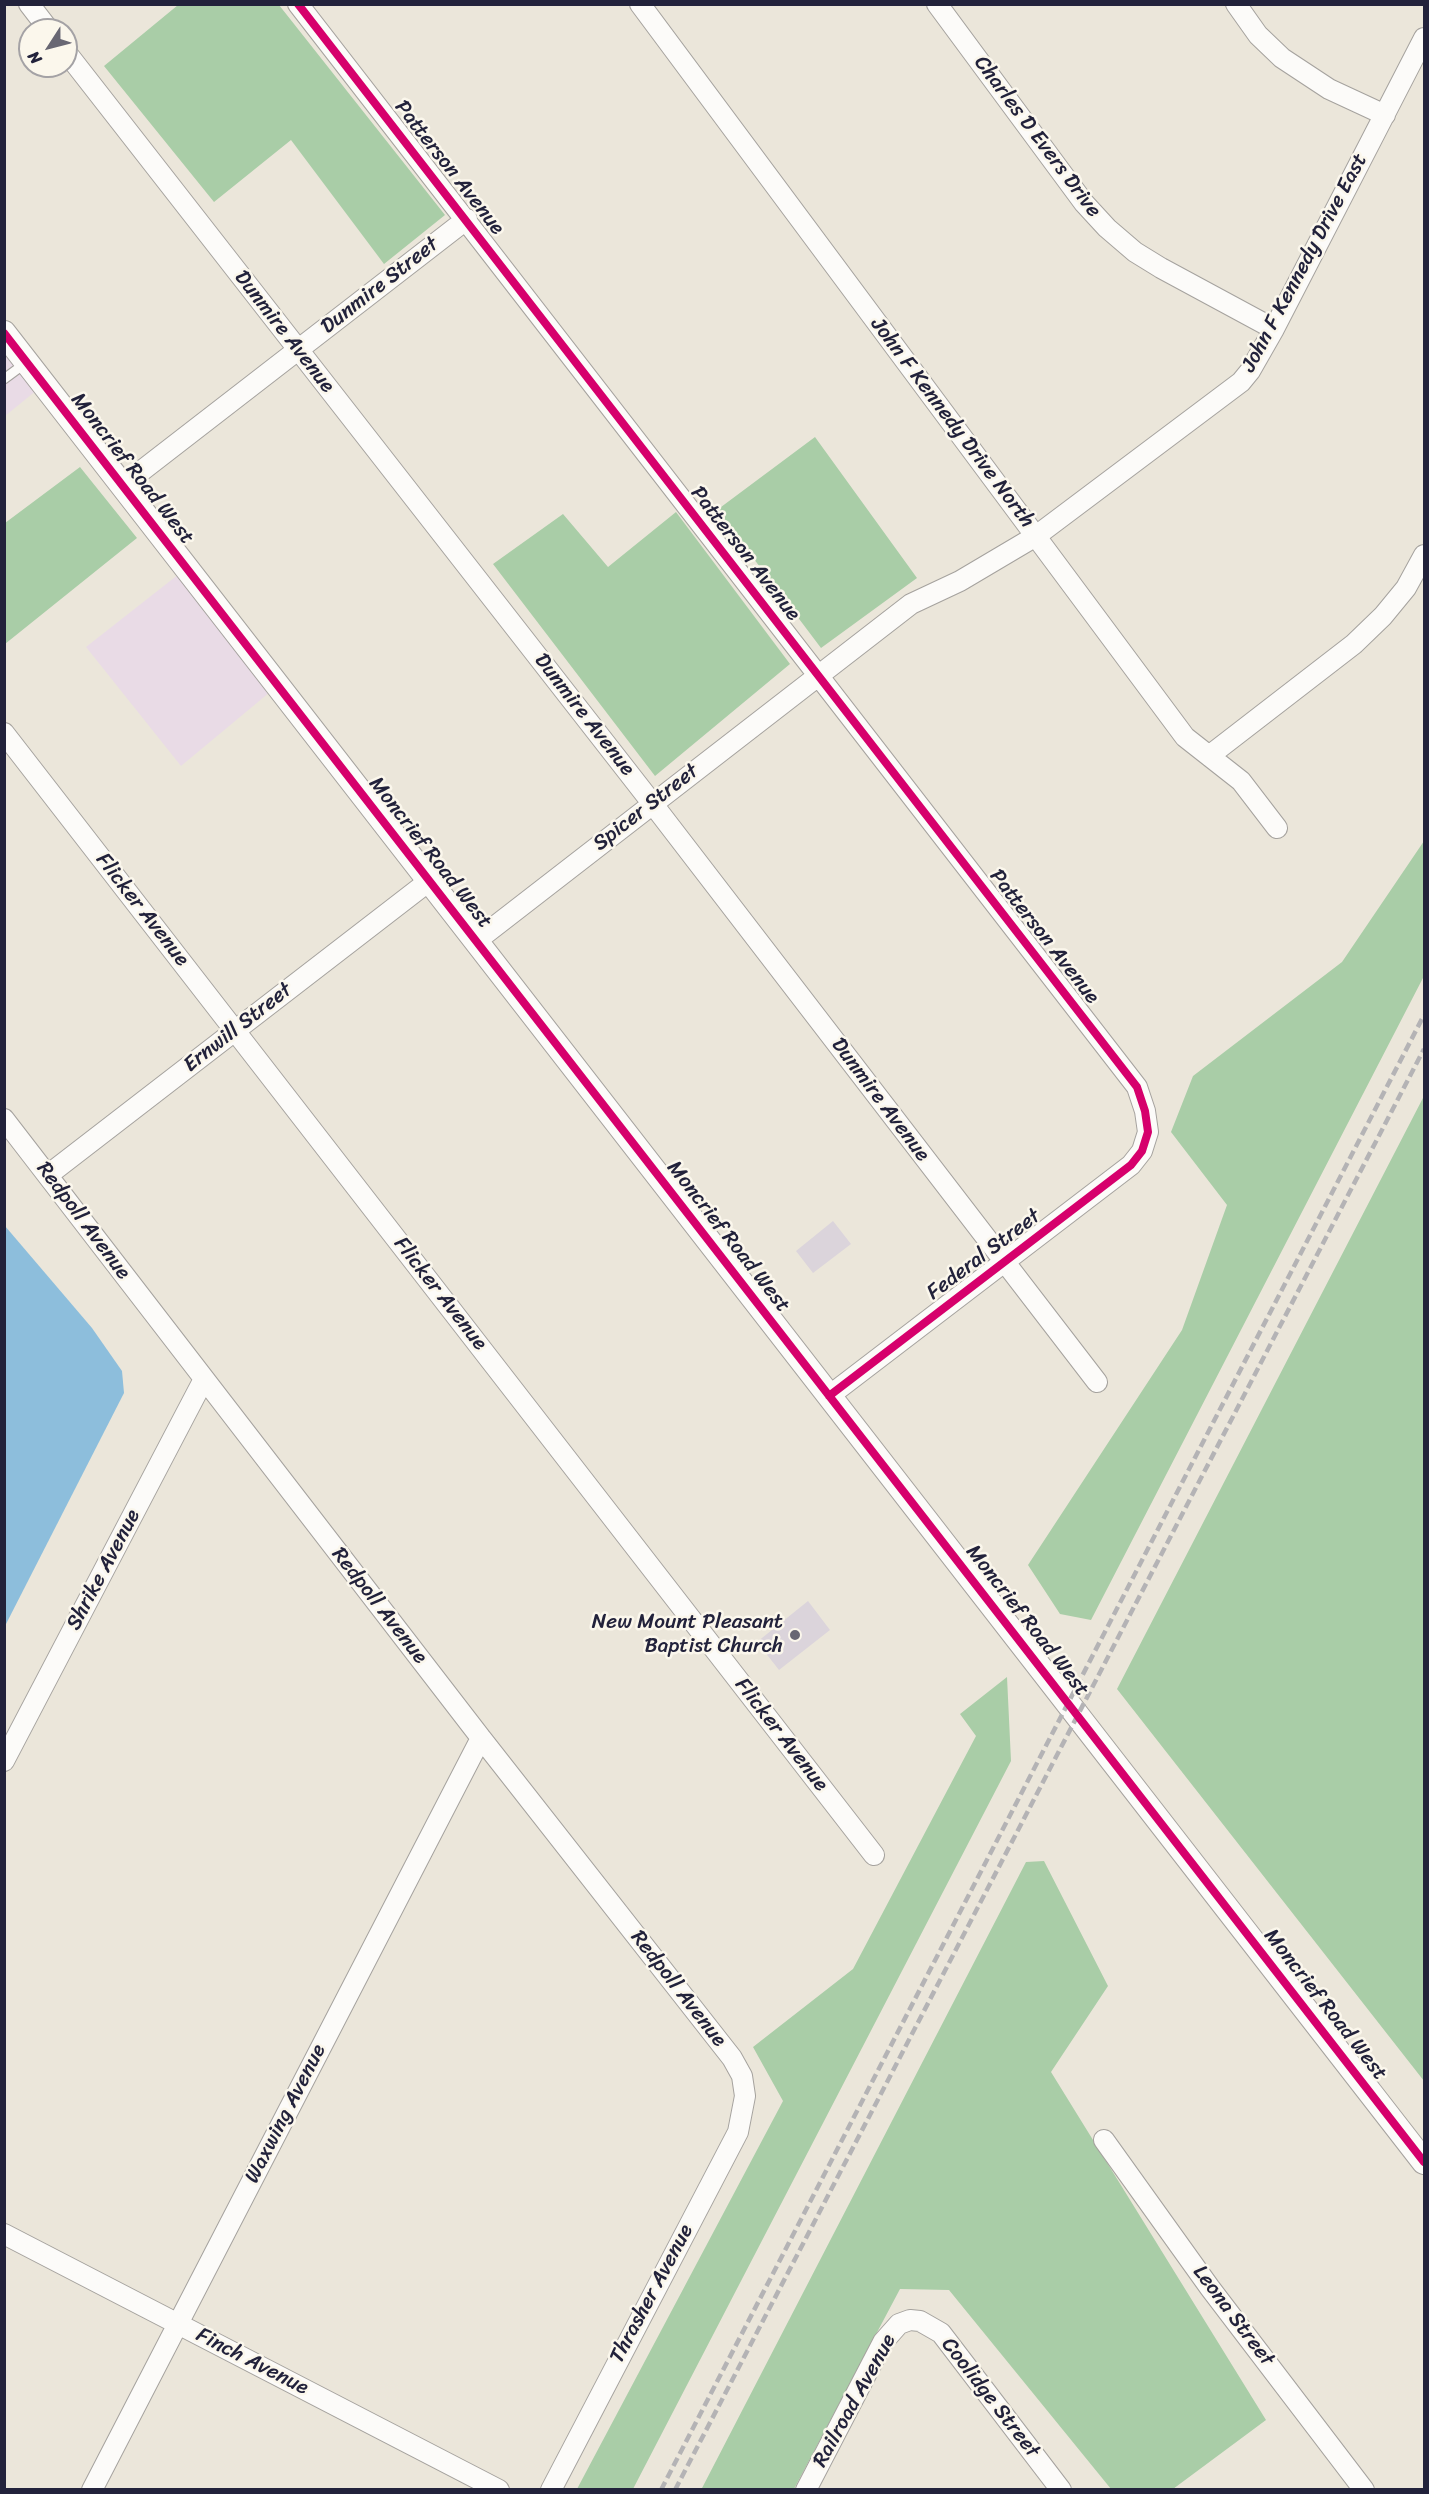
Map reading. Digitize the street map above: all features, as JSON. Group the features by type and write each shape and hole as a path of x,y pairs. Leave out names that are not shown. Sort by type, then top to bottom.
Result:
{"street":[{"path":"29,4 40,18"},
{"name":"Patterson Avenue","path":"298,4 467,219 668,484 1137,1088 1145,1111 1148,1132"},
{"name":"John F Kennedy Drive North","path":"640,4 1185,737 1241,781 1277,828"},
{"name":"Charles D Evers Drive","path":"937,4 1084,203 1107,228 1135,252 1161,268 1274,329"},
{"path":"1236,4 1258,35 1282,58 1329,88 1385,115"},
{"name":"John F Kennedy Drive East","path":"817,675 911,604 960,580 1036,536 1241,382 1251,371 1274,329 1425,38"},
{"name":"Dunmire Avenue","path":"78,67 652,802 1097,1382"},
{"name":"Dunmire Street","path":"122,486 467,219"},
{"name":"Moncrief Road West","path":"4,333 1425,2162"},
{"path":"1209,756 1354,644 1383,616 1406,588 1425,555"},
{"name":"Spicer Street","path":"476,941 817,675"},
{"name":"Flicker Avenue","path":"4,733 874,1855"},
{"name":"Ernwill Street","path":"48,1175 429,881"},
{"name":"Redpoll Avenue","path":"4,1119 481,1738 732,2058 742,2076 745,2096"},
{"name":"Federal Street","path":"829,1396 1131,1165 1142,1151 1148,1132"},
{"name":"Shrike Avenue","path":"4,1761 204,1379"},
{"name":"Waxwing Avenue","path":"92,2490 481,1738"},
{"name":"Thrasher Avenue","path":"551,2490 738,2132 745,2096"},
{"name":"Leona Street","path":"1104,2140 1210,2288 1364,2490"},
{"name":"Finch Avenue","path":"4,2234 499,2490"},
{"name":"Railroad Avenue","path":"806,2490 883,2342 899,2324 910,2320"},
{"name":"Coolidge Street","path":"910,2320 920,2321 941,2333 1061,2490"}],"lane":[{"path":"4,379 27,362"}],"shaded area":[{"path":"4,349 37,390 5,416 4,416"},
{"path":"179,574 270,692 181,766 86,647"}],"green space":[{"path":"178,5 279,5 445,215 384,264 291,140 214,202 104,66"},
{"path":"815,437 917,578 821,648 717,510"},
{"path":"80,467 137,538 5,644 5,523"},
{"path":"676,512 790,664 655,776 493,564 563,514 608,567"},
{"path":"1424,841 1424,976 1091,1620 1060,1614 1028,1565 1182,1330 1227,1205 1171,1132 1193,1076 1342,962"},
{"path":"1424,1096 1424,2081 1117,1689"},
{"path":"1007,1677 1011,1761 633,2489 577,2489 783,2101 753,2047 853,1969 976,1736 960,1714"},
{"path":"1044,1861 1108,1986 1051,2072 1266,2420 1173,2489 1111,2489 949,2290 900,2289 794,2489 701,2490 1026,1862"}],"water":[{"path":"5,1226 92,1328 122,1371 124,1393 5,1626"}],"building":[{"path":"833,1221 851,1244 813,1273 796,1251"},
{"name":"New Mount Pleasant Baptist Church","path":"808,1601 830,1630 779,1670 757,1642"}],"railway":[{"path":"661,2490 1424,1015"},
{"path":"675,2490 1424,1049"}],"cycle path":[{"path":"298,4 1137,1087 1145,1111 1148,1132 1142,1151 1131,1165 829,1396"},
{"path":"4,333 1424,2162"}],"place":[{"name":"New Mount Pleasant Baptist Church","path":"795,1635"}]}
